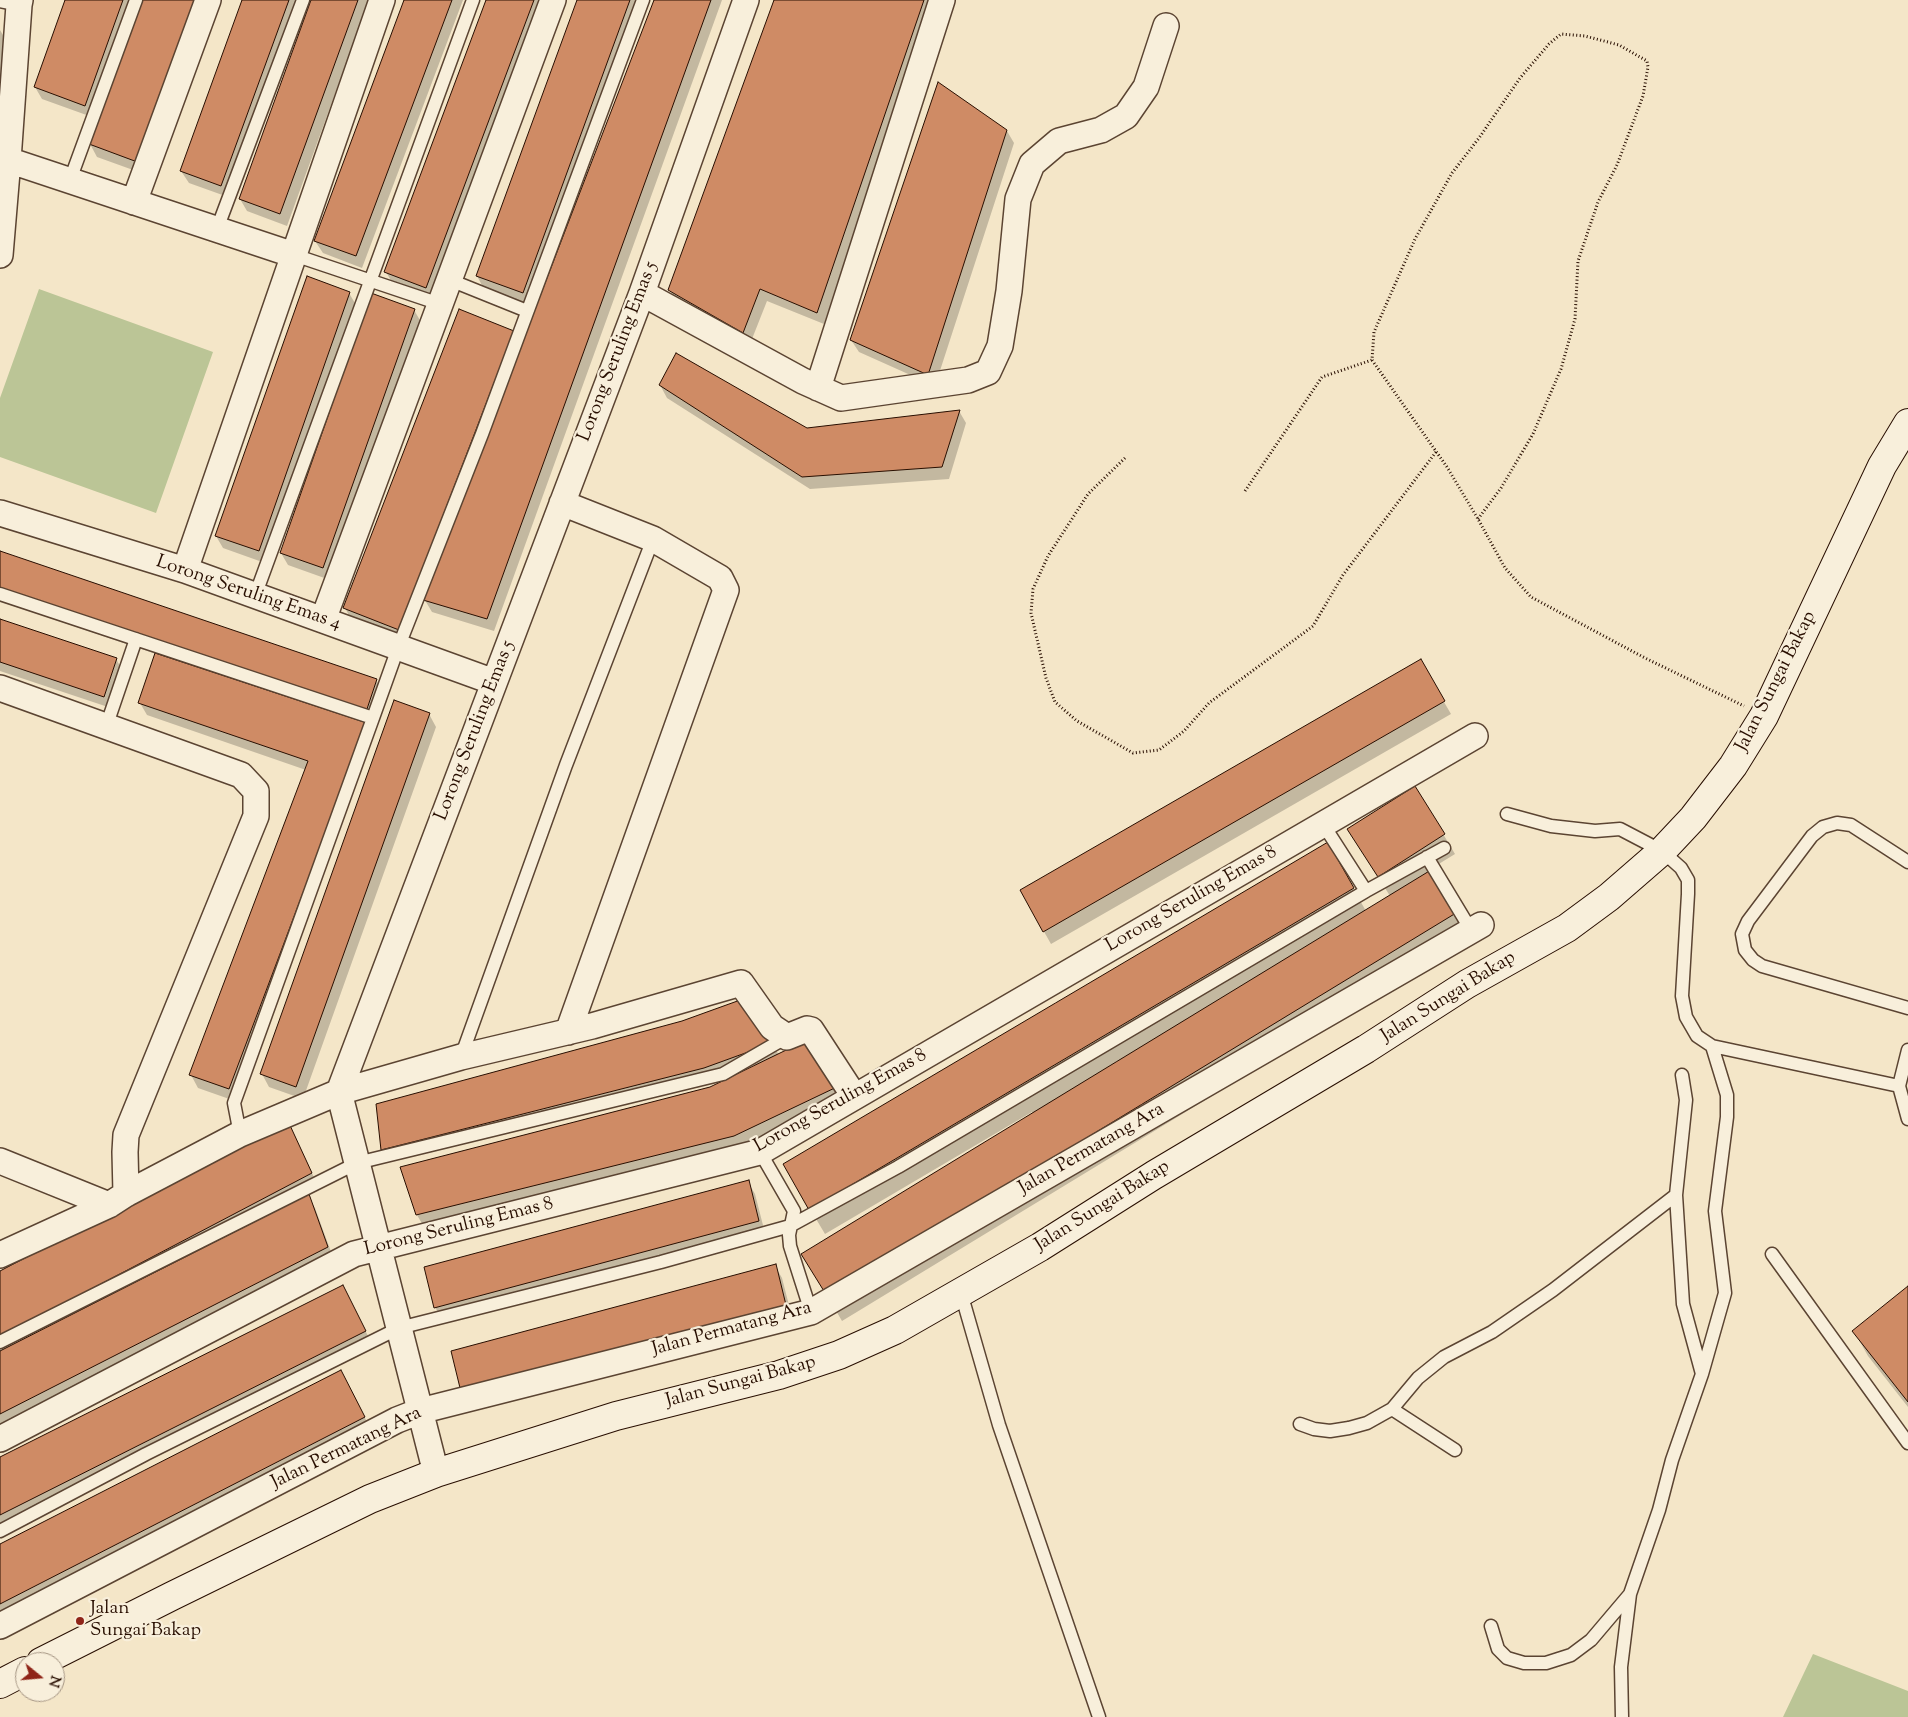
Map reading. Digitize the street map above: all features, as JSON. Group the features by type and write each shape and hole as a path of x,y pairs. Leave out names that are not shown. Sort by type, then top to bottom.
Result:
{"main road":[{"name":"Jalan Sungai Bakap","path":"61,1652 370,1499 436,1473 616,1416 779,1375 839,1355 895,1330 1040,1247 1154,1176 1366,1049 1467,984 1567,928 1609,897 1662,851 1693,818 1733,766 1764,716 1882,466 1908,423"},
{"path":"0,1684 15,1676"}],"street":[{"path":"134,202 208,0"},
{"path":"185,570 382,0"},
{"path":"322,620 553,0"},
{"name":"Lorong Seruling Emas 5","path":"338,1092 642,293 746,0"},
{"path":"818,388 942,0"},
{"path":"0,255 8,160 13,2"},
{"path":"642,293 818,388 841,398 968,380 988,372 1000,346 1009,291 1018,199 1032,164 1059,141 1101,130 1126,116 1146,87 1166,26"},
{"path":"8,160 294,255"},
{"path":"562,503 653,539 720,578 726,590 568,1032"},
{"name":"Lorong Seruling Emas 4","path":"0,514 185,570 494,682"},
{"path":"0,688 241,776 256,791 256,816 126,1134 117,1199"},
{"name":"Lorong Seruling Emas 8","path":"0,1439 354,1254 760,1152 1475,736"},
{"name":"Jalan Permatang Ara","path":"0,1626 397,1420 420,1411 811,1312 1476,927"},
{"path":"0,1255 117,1199 240,1134 338,1092 461,1057 568,1032 741,983 772,1027 787,1037 807,1029 811,1030 854,1096"},
{"path":"338,1092 436,1473"},
{"path":"0,1161 117,1199"}],"lane":[{"path":"70,180 136,0"},
{"path":"217,229 303,0"},
{"path":"254,596 473,0"},
{"path":"240,1134 234,1103 398,648 528,311 643,0"},
{"path":"294,255 440,304"},
{"path":"450,280 528,311"},
{"path":"461,1057 566,765 653,539"},
{"path":"0,594 373,718"},
{"path":"106,727 136,639"},
{"path":"1507,814 1551,826 1594,831 1620,829 1662,851 1681,868 1688,880 1683,1008 1690,1026 1697,1036 1712,1046 1899,1086"},
{"path":"1908,862 1851,824 1837,823 1823,827 1812,836 1748,921 1742,934 1745,950 1753,960 1762,966 1908,1008"},
{"path":"1323,824 1366,891"},
{"path":"0,1531 146,1454 398,1328 652,1264 790,1226 898,1167 1366,891 1444,848"},
{"path":"1427,857 1476,927"},
{"path":"0,1342 356,1164 723,1074 787,1037"},
{"path":"1622,1717 1621,1667 1630,1594 1659,1510 1672,1460 1702,1374 1725,1294 1716,1211 1727,1095 1712,1046"},
{"path":"1908,1050 1899,1086 1908,1119"},
{"path":"1682,1075 1686,1100 1676,1195 1683,1304 1702,1374"},
{"path":"760,1152 794,1211 790,1226 790,1246 811,1312"},
{"path":"1300,1424 1314,1429 1330,1431 1349,1428 1367,1423 1392,1409 1418,1378 1437,1362 1492,1332 1537,1301 1676,1195"},
{"path":"1772,1254 1908,1443"},
{"path":"961,1292 999,1425 1099,1717"},
{"path":"1392,1409 1455,1450"},
{"path":"1491,1626 1498,1649 1507,1658 1524,1663 1546,1663 1571,1655 1591,1640 1630,1594"}],"path":[{"path":"1478,519 1501,488 1533,434 1561,369 1574,319 1578,261 1598,202 1617,165 1643,96 1648,67 1647,61 1619,45 1585,36 1561,34 1549,44 1520,78 1479,138 1452,173 1415,239 1374,332 1372,360 1436,452 1478,519 1505,568 1531,597 1645,658 1764,716"},
{"path":"1245,491 1322,377 1372,360"},
{"path":"1124,458 1088,494 1048,556 1033,589 1031,613 1046,678 1055,702 1077,721 1133,754 1159,750 1184,731 1209,703 1313,626 1343,575 1436,452"}],"green space":[{"path":"39,289 213,352 156,513 0,457 0,398"},
{"path":"1813,1654 1908,1691 1908,1717 1783,1717"}],"building":[{"path":"65,0 123,0 85,106 34,87"},
{"path":"142,0 200,0 140,163 89,144"},
{"path":"242,0 289,0 221,186 180,171"},
{"path":"311,0 358,0 280,214 239,199"},
{"path":"404,0 452,0 356,256 314,241"},
{"path":"486,0 534,0 426,288 384,272"},
{"path":"577,0 630,0 523,293 476,276"},
{"path":"654,0 711,0 487,619 423,600"},
{"path":"774,0 924,0 817,313 760,289 743,333 668,290"},
{"path":"938,82 1007,130 928,375 850,340"},
{"path":"307,276 350,292 259,551 215,536"},
{"path":"371,293 415,309 323,568 280,553"},
{"path":"459,309 514,331 399,630 343,608"},
{"path":"676,353 807,428 960,410 942,467 802,477 659,385"},
{"path":"0,551 377,679 365,715 0,592"},
{"path":"0,619 117,658 104,697 0,662"},
{"path":"155,653 367,723 229,1089 189,1075 308,761 138,703"},
{"path":"1421,659 1445,701 1043,932 1020,890"},
{"path":"394,700 430,713 296,1087 260,1074"},
{"path":"1415,786 1445,834 1378,877 1347,829"},
{"path":"1328,842 1354,888 809,1210 783,1164"},
{"path":"1431,870 1456,913 827,1296 801,1254"},
{"path":"743,999 773,1043 704,1068 381,1150 376,1104 682,1021"},
{"path":"813,1037 841,1085 734,1136 416,1215 400,1167 710,1087"},
{"path":"288,1121 312,1173 0,1337 0,1271"},
{"path":"749,1180 759,1221 434,1308 424,1267"},
{"path":"309,1194 328,1247 0,1414 0,1351"},
{"path":"776,1264 786,1305 461,1392 451,1351"},
{"path":"343,1285 366,1331 0,1515 0,1457"},
{"path":"1908,1286 1908,1402 1852,1331"},
{"path":"341,1370 365,1417 0,1604 0,1544"}],"place":[{"name":"Jalan Sungai Bakap","path":"80,1621"}]}
